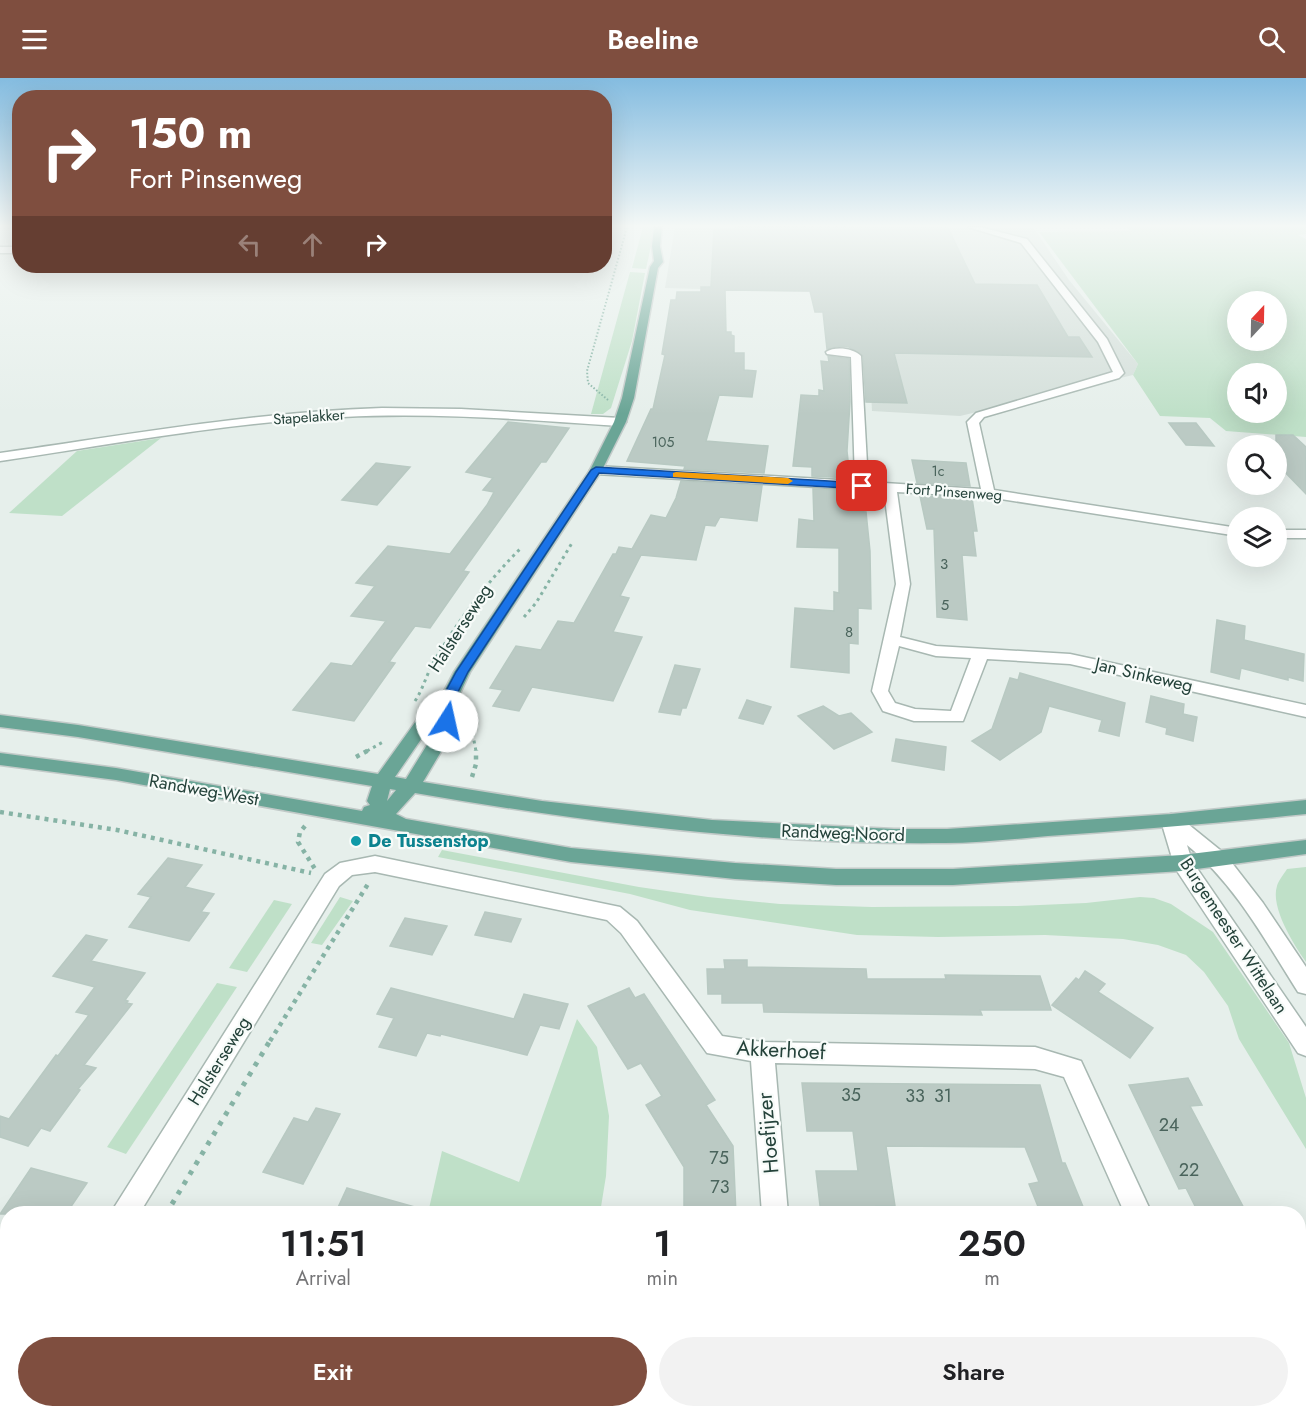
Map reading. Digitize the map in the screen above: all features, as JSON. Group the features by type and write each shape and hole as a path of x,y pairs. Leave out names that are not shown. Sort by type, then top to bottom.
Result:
{"main road":[{"name":"Halsterseweg","path":"382,782 427,718 446,704 462,672 596,470 614,422 628,398 650,289"},
{"name":"Halsterseweg","path":"321,812 364,814 392,808 410,787 439,740 447,721 446,704"},
{"name":"Randweg-West","path":"0,721 78,731 382,782"},
{"name":"Randweg-West","path":"0,759 116,774 407,827"},
{"name":"Randweg-Noord","path":"382,782 542,808 712,827 894,836 947,836 1171,821 1306,807"},
{"path":"382,782 377,801 385,816 407,827 626,862 836,878 953,877 1182,863 1306,847"}],"street":[{"path":"987,487 973,422 980,415 1119,373 1103,341 1062,289"},
{"path":"831,352 851,353 856,356 862,486"},
{"name":"Stapelakker","path":"0,458 303,416 427,412 614,422"},
{"name":"Fort Pinsenweg","path":"596,470 890,488 987,487 1227,530"},
{"path":"890,488 903,584 880,691 889,707 914,715 957,717 981,652"},
{"path":"1287,535 1305,536"},
{"name":"Jan Sinkeweg","path":"892,640 936,651 1070,658 1306,711"},
{"name":"Burgemeester Wittelaan","path":"1171,821 1218,859 1256,909 1306,985"},
{"name":"Burgemeester Wittelaan","path":"1171,821 1182,863 1306,1046"},
{"name":"Akkerhoef","path":"326,877 347,868 375,864 613,913 629,927 715,1046 762,1052 1035,1058 1072,1069 1135,1206"},
{"name":"Halsterseweg","path":"128,1206 326,877"},
{"name":"Hoefijzer","path":"762,1052 774,1206"}],"path":[{"path":"610,289 587,371 588,383 611,403 614,422"},
{"name":"Halsterseweg","path":"413,704 424,688 432,665 494,575 524,545"},
{"path":"461,796 475,771 475,738 470,709"},
{"path":"342,776 355,758 389,739"},
{"path":"0,812 99,825 263,860 326,877"},
{"path":"321,812 300,832 298,842 326,877"},
{"path":"171,1206 321,957 362,896 375,864"}],"shaded area":[{"path":"719,289 1077,289 1138,364 1133,375 960,416 872,411 869,355 847,293"}],"green space":[{"path":"625,289 642,289 632,341 611,408 603,414 591,414"},
{"path":"1082,289 1306,289 1306,437 1226,431 1210,418 1160,416 1133,375 1138,364"},
{"path":"161,438 62,516 9,513 77,451"},
{"path":"442,850 639,887 780,904 872,907 1017,906 1086,903 1140,897 1154,898 1171,904 1213,932 1289,1043 1306,1098 1306,1149 1239,1039 1228,1006 1204,972 1186,955 1158,945 1123,939 1045,935 938,937 857,935 690,910 630,894 438,857"},
{"path":"1306,867 1306,962 1284,926 1276,895 1278,884 1287,869"},
{"path":"340,897 353,901 322,945 311,943"},
{"path":"274,900 292,904 247,972 229,968"},
{"path":"217,983 237,987 126,1154 107,1147"},
{"path":"577,1019 597,1047 609,1116 606,1176 601,1206 430,1206 442,1151 519,1182"}],"building":[{"path":"701,289 1040,289 1068,337 1079,337 1092,357 894,353 907,403 866,402 863,356 849,347 839,346 827,349 823,312 815,312 810,291 725,290 726,332 731,332 734,336 734,353 744,353 744,370 756,371 752,397 719,395 706,441 768,446 764,473 684,469 685,466 627,461 653,409 665,355 662,354 671,300 676,300 677,292 701,292"},
{"path":"828,356 849,359 850,402 847,451 850,478 812,476 812,467 793,466 801,395 819,396 819,390 824,391 821,361 829,362"},
{"path":"508,422 569,428 546,462 541,462 463,571 469,572 430,628 415,626 389,662 395,663 354,721 293,710 331,663 352,666 386,621 351,616 375,586 356,583 388,546 450,554 487,505 494,492 483,490 493,478 466,472"},
{"path":"1169,423 1196,423 1214,446 1186,445"},
{"path":"1287,435 1293,435 1306,447 1306,494 1287,474"},
{"path":"912,460 966,463 970,486 917,483"},
{"path":"376,463 410,467 377,505 342,500"},
{"path":"681,481 762,486 757,521 720,517 715,526 705,525 696,560 641,555 620,596 629,598 613,632 642,637 613,701 532,687 519,711 493,706 503,690 490,688 516,646 541,650 558,621 574,623 613,554 616,554 619,547 632,549 651,515 666,518"},
{"path":"813,489 851,491 852,511 866,512 870,551 871,609 858,608 858,644 849,643 849,673 791,667 795,608 834,611 834,592 839,593 839,548 797,547 799,519 814,521"},
{"path":"920,496 972,498 977,531 973,531 976,556 962,555 967,620 937,617 934,529 927,529"},
{"path":"1217,620 1245,626 1244,640 1304,654 1303,681 1288,677 1288,680 1241,668 1239,679 1211,672"},
{"path":"675,665 700,669 686,708 682,708 680,715 659,712"},
{"path":"1020,673 1125,703 1119,736 1099,731 1102,720 1049,706 1041,732 1000,760 972,741 992,729 1010,678 1018,680"},
{"path":"1151,696 1184,704 1183,714 1197,717 1193,741 1166,734 1167,728 1146,722"},
{"path":"747,700 771,707 763,724 739,718"},
{"path":"823,706 839,716 851,713 872,732 834,749 798,716"},
{"path":"896,739 946,747 944,770 892,761"},
{"path":"168,858 202,865 185,887 214,894 201,912 209,913 189,941 129,927 151,897 138,894"},
{"path":"485,912 521,919 511,942 475,935"},
{"path":"405,918 447,926 432,955 390,946"},
{"path":"86,935 107,940 91,961 145,973 125,1000 128,1001 126,1003 132,1004 84,1065 96,1068 78,1089 80,1090 50,1131 41,1128 28,1146 0,1137 0,1116 9,1119 89,1015 76,1012 95,987 53,976"},
{"path":"724,960 747,960 747,967 866,969 867,979 946,979 945,975 1040,976 1051,1010 980,1010 982,1015 764,1012 763,1003 722,1003 722,994 708,994 707,969 725,969"},
{"path":"1085,971 1105,984 1098,992 1153,1028 1130,1058 1052,1005 1076,978 1079,980"},
{"path":"391,988 514,1019 524,994 568,1004 559,1029 540,1025 527,1055 441,1034 440,1036 427,1033 416,1056 379,1047 394,1018 377,1014"},
{"path":"629,988 635,998 644,994 715,1100 706,1105 733,1146 736,1206 684,1206 684,1167 646,1105 662,1096 641,1063 628,1069 588,1006"},
{"path":"1188,1078 1202,1105 1190,1106 1243,1206 1195,1206 1186,1188 1179,1189 1129,1085"},
{"path":"802,1083 1040,1085 1062,1163 1065,1163 1083,1206 1038,1206 1029,1184 1039,1182 1025,1147 886,1146 895,1206 820,1206 816,1171 858,1171 853,1131 807,1131"},
{"path":"316,1108 340,1114 303,1184 263,1172 294,1118 308,1122"},
{"path":"31,1168 87,1183 71,1206 5,1206"},
{"path":"347,1188 411,1206 339,1206"}],"slow traffic":[{"path":"676,475 788,481"}],"place":[{"name":"De Tussenstop","path":"356,841"}],"route":[{"path":"447,721 446,704 462,672 596,470 862,486"}]}
